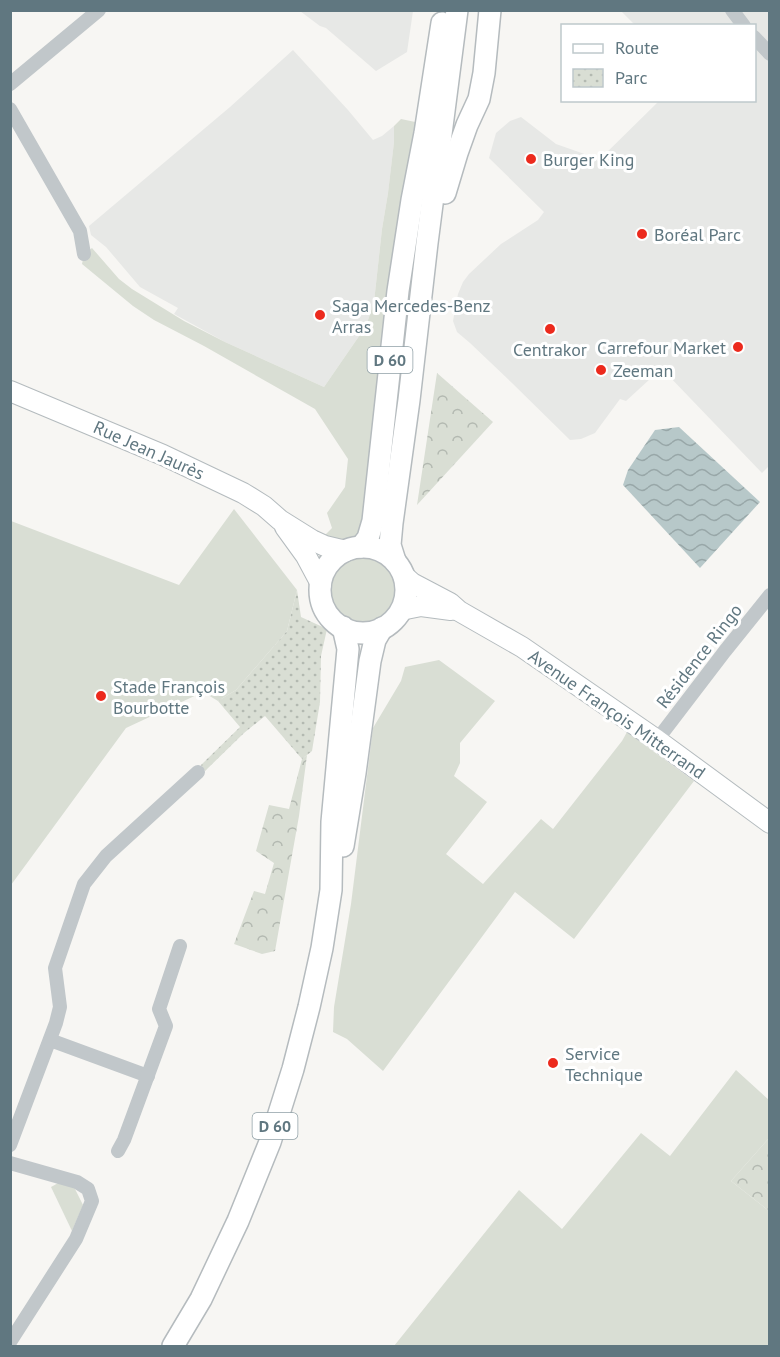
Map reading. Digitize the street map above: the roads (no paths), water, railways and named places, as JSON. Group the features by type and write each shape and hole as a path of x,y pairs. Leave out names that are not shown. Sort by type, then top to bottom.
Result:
{"main road":[{"name":"D 60","path":"353,549 368,538 373,521 398,291 444,10"},
{"name":"D 60","path":"399,568 390,544 392,523 457,10"},
{"path":"423,287 437,245 446,186 479,99 490,10"},
{"name":"Rue Jean Jaurès","path":"10,391 163,455 243,493 264,506 280,520"},
{"path":"280,520 326,546 353,549 372,548 381,551 399,568 406,590 404,604 390,623 373,631 353,631 343,627 330,616 322,601 321,584 326,568 332,561 353,549"},
{"path":"280,520 306,556 321,584"},
{"name":"Avenue François Mitterrand","path":"399,568 412,583 450,603 459,611 522,647 657,740 770,823"},
{"path":"400,610 421,606 459,611"},
{"name":"D 60","path":"331,890 332,822 348,649 343,627"},
{"name":"D 60","path":"173,1347 201,1299 238,1221 270,1142 293,1069 309,1007 322,948 331,890 345,835 370,661 375,640 382,628"}],"street":[{"path":"10,84 99,10"},
{"path":"732,10 742,24"},
{"path":"756,39 770,54"},
{"path":"10,109 80,231 84,254"},
{"name":"Résidence Ringo","path":"657,740 724,651 770,595"},
{"path":"10,1145 56,1023 60,1007 55,968 84,884 106,856 198,771"},
{"path":"118,1151 166,1026 159,1009 180,946"},
{"path":"50,1040 148,1076"},
{"path":"10,1163 77,1182 88,1189 92,1201 76,1239 10,1341"}],"water":[{"path":"679,427 760,502 700,568 623,485 628,470 655,430"}],"place":[{"name":"Burger King","path":"531,159"},
{"name":"Boréal Parc","path":"642,234"},
{"name":"Saga Mercedes-Benz Arras","path":"320,315"},
{"name":"Centrakor","path":"550,329"},
{"name":"Carrefour Market","path":"738,347"},
{"name":"Zeeman","path":"601,370"},
{"name":"Stade François Bourbotte","path":"101,696"},
{"name":"Service Technique","path":"553,1063"}]}
